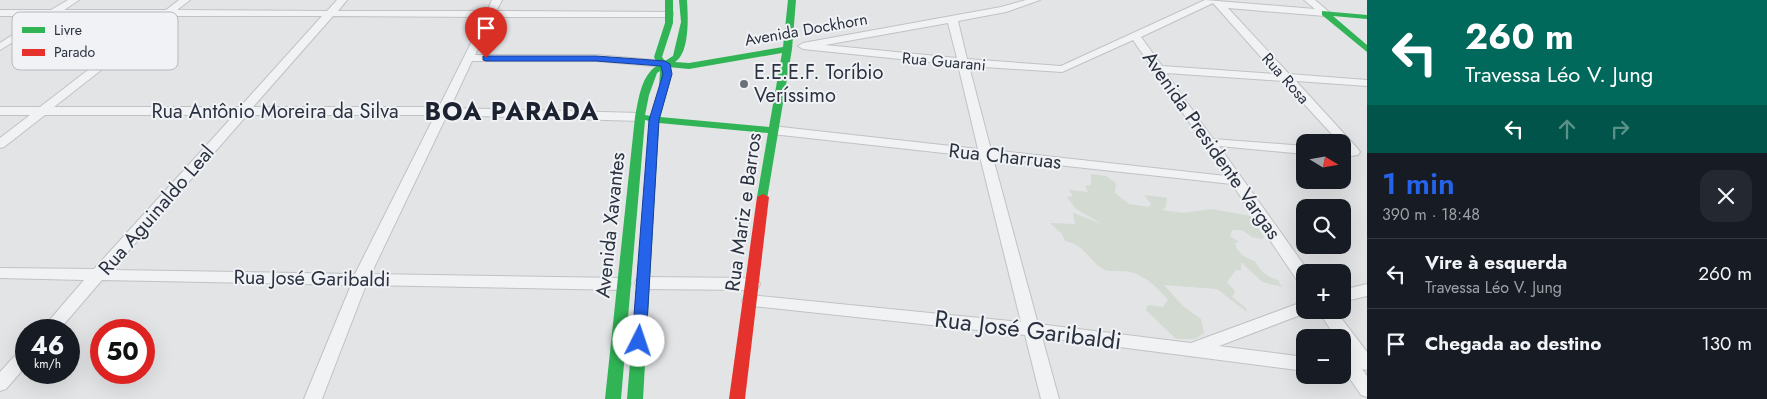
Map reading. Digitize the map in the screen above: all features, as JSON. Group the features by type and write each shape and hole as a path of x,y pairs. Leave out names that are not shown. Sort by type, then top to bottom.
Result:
{"main road":[{"name":"Avenida Xavantes","path":"635,399 654,120 668,74 665,64 658,57 670,14 669,0"},
{"path":"677,57 685,22 683,0"},
{"name":"Rua Mariz e Barros","path":"737,399 772,130 788,49 792,0"},
{"path":"1325,13 1367,17"},
{"path":"1325,13 1367,49"},
{"name":"Avenida Dockhorn","path":"665,64 700,64 788,49"},
{"name":"Avenida Xavantes","path":"613,399 640,117 644,95 653,72 677,57"},
{"name":"Avenida Dockhorn","path":"677,57 700,64"},
{"path":"640,117 654,120 772,130"}],"street":[{"path":"56,12 74,0"},
{"path":"170,12 185,0"},
{"name":"Rua Aguinaldo Leal","path":"59,319 342,0"},
{"path":"313,399 361,278 497,0"},
{"name":"Avenida Dockhorn","path":"788,49 1004,10 1035,0"},
{"path":"1309,0 1325,13"},
{"path":"1055,70 1068,68 1136,36 1216,2 1325,13"},
{"name":"Rua Rosa","path":"1216,2 1337,134"},
{"path":"178,14 670,14"},
{"path":"952,18 985,153 1050,399"},
{"name":"Avenida Presidente Vargas","path":"1136,36 1296,266"},
{"path":"0,47 12,40"},
{"name":"Rua Guarani","path":"803,46 1055,70"},
{"path":"468,58 596,58 665,64"},
{"path":"1159,69 1367,83"},
{"path":"0,144 95,70"},
{"name":"Rua Antônio Moreira da Silva","path":"0,111 444,111 640,117"},
{"name":"Rua Charruas","path":"772,130 1237,181"},
{"path":"1210,142 1296,149"},
{"name":"Rua José Garibaldi","path":"0,274 361,278 623,284"},
{"name":"Rua José Garibaldi","path":"643,283 751,292 1296,363"},
{"path":"1351,294 1367,290"},
{"path":"1190,350 1296,310"},
{"path":"1332,319 1354,350 1357,368 1367,390"},
{"path":"0,384 15,367"}],"shaded area":[{"path":"1091,174 1106,176 1116,183 1115,193 1129,204 1149,207 1151,204 1144,195 1167,198 1166,207 1162,210 1183,213 1212,209 1250,216 1264,237 1262,239 1252,237 1242,230 1232,230 1230,236 1239,242 1235,243 1236,247 1245,257 1255,261 1262,271 1278,280 1282,287 1262,282 1241,262 1241,270 1236,270 1227,282 1235,291 1232,297 1246,308 1247,312 1217,289 1164,285 1184,307 1201,319 1204,333 1195,339 1176,339 1146,310 1148,305 1163,307 1168,300 1156,287 1147,279 1131,272 1101,268 1081,248 1065,241 1062,234 1050,223 1075,224 1073,213 1102,224 1076,209 1067,197 1073,196 1069,190 1088,192 1085,186 1091,185"}],"traffic: fast":[{"path":"635,399 654,124 665,81 663,65 658,57 669,23 669,0"},
{"path":"613,399 640,117 644,95 653,72 677,57 685,22 683,0"},
{"path":"763,197 787,49 792,0"},
{"path":"1325,13 1367,49"},
{"path":"1325,13 1367,17"},
{"path":"665,64 689,66 788,49"},
{"path":"642,117 670,122 772,130"}],"traffic: jam":[{"path":"737,399 763,197"}],"place":[{"name":"E.E.E.F. Toríbio Veríssimo","path":"744,84"}],"district":[{"name":"BOA PARADA","path":"512,111"}],"route":[{"path":"486,58 596,58 651,61 665,64 668,74 654,120 639,341"}]}
